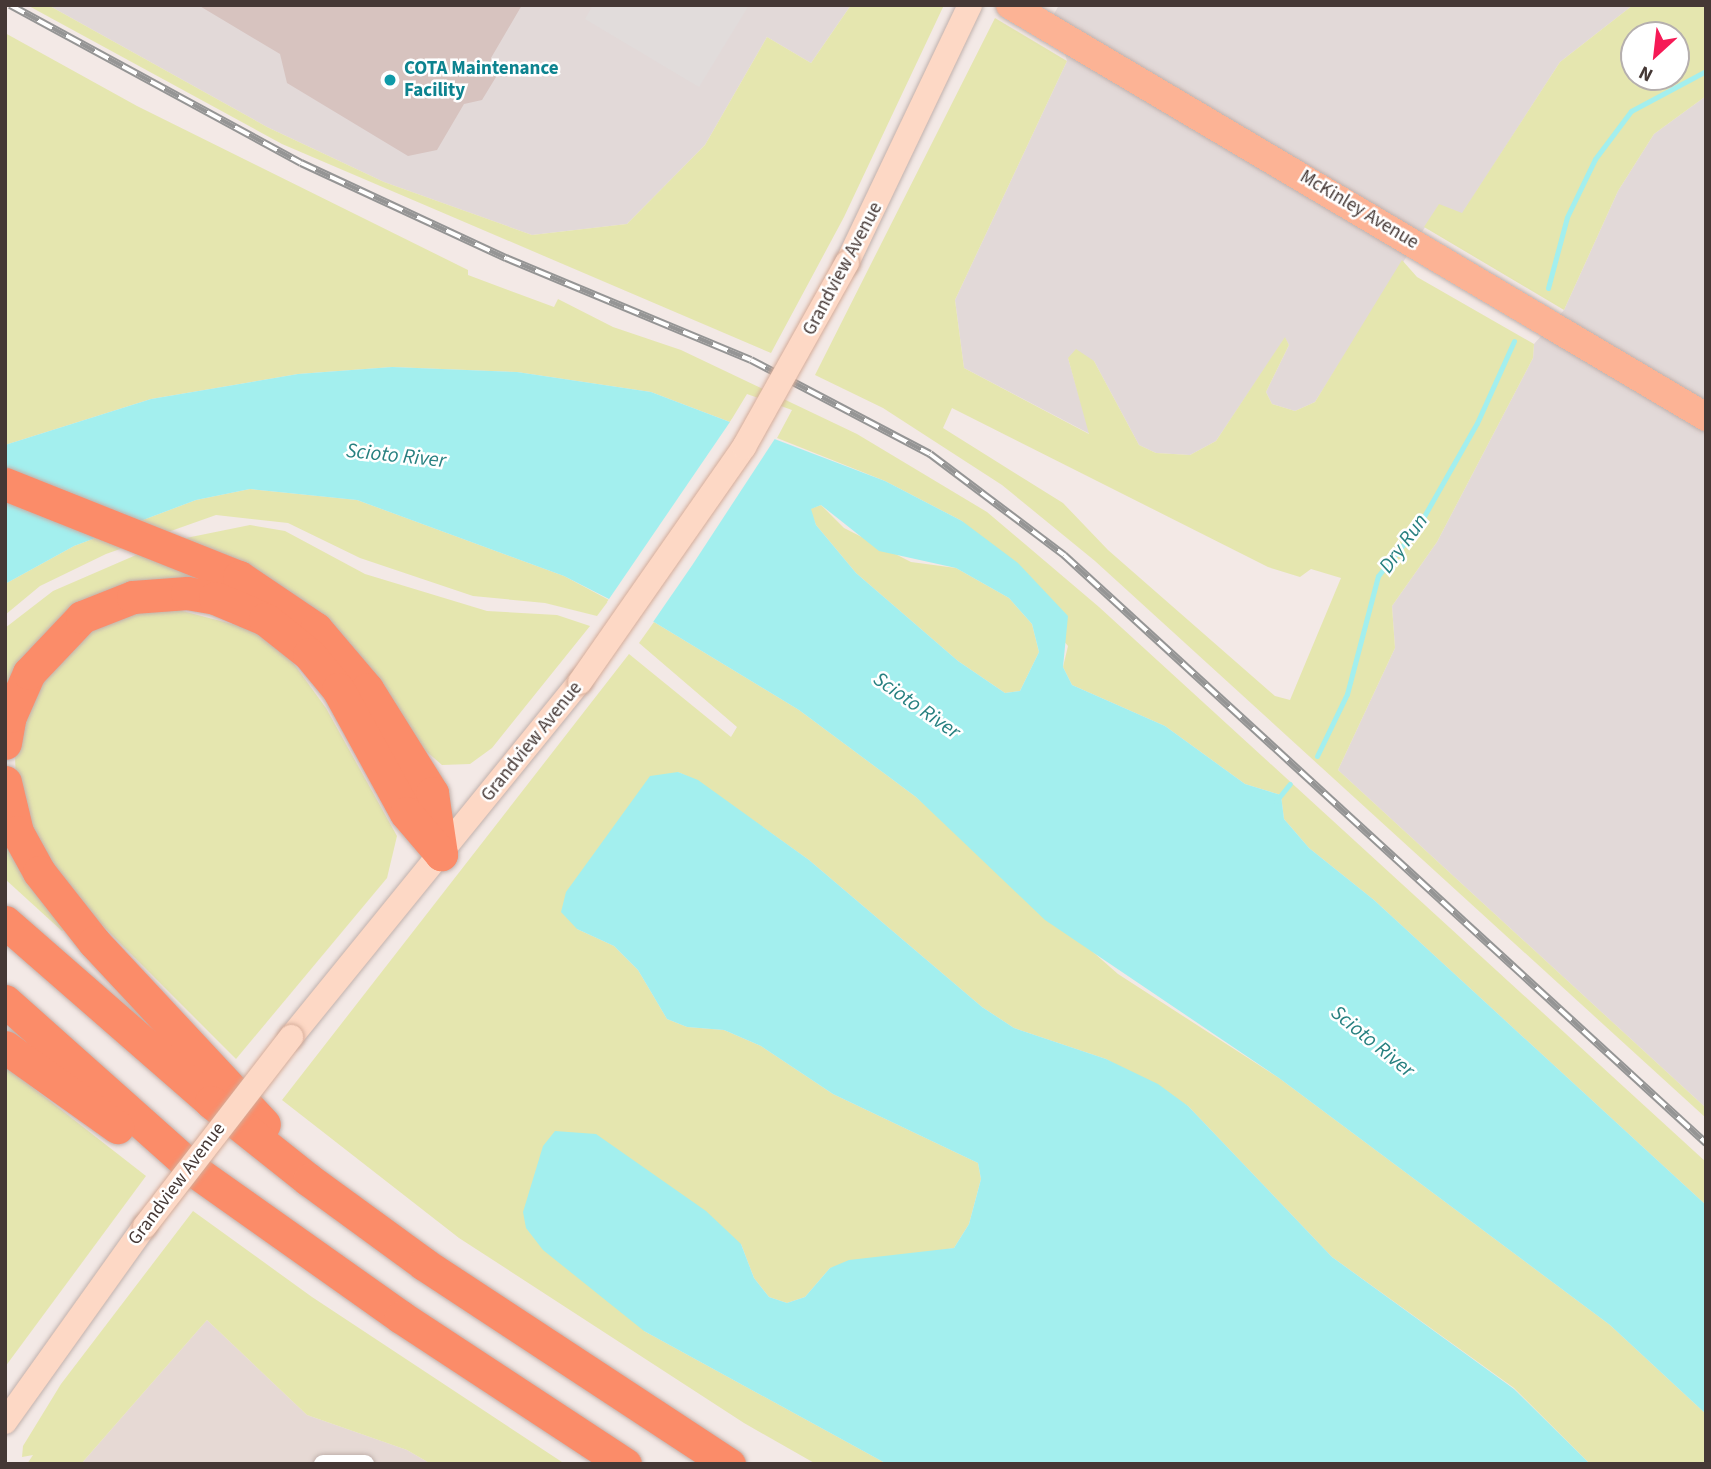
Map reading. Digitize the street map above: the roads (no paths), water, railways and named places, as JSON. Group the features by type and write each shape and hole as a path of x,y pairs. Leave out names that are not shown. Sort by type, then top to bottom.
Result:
{"highway":[{"path":"5,484 198,560 281,603 344,659 432,793 441,854"},
{"path":"5,743 10,716 29,673 60,634 82,617 133,597 187,593 215,598 265,619 309,654 338,689 406,813 441,854"},
{"path":"5,782 17,832 39,872 103,952 237,1092 309,1180"},
{"path":"5,922 309,1180 468,1293 729,1464"},
{"path":"5,1001 199,1174"},
{"path":"5,1047 107,1121 199,1174 401,1317 625,1464"}],"main road":[{"name":"Grandview Avenue","path":"5,1422 145,1226 291,1037 580,682 744,447 847,263 970,5"},
{"name":"McKinley Avenue","path":"1010,5 1706,418"}],"street":[{"path":"323,1464 365,1464"}],"water":[{"name":"Scioto River","path":"392,367 517,372 651,392 885,481 962,521 1018,563 1068,616 1063,667 1072,685 1165,726 1245,784 1281,795 1284,819 1309,848 1374,900 1706,1205 1706,1414 1610,1325 1279,1078 1045,920 916,797 799,710 654,622 564,576 357,500 250,489 196,500 74,546 5,584 5,445 151,399 298,374","holes":["821,505 879,551 956,568 1009,598 1032,624 1039,652 1020,691 1005,693 958,661 856,573 816,525 811,509"]},
{"path":"678,772 698,780 809,860 982,1007 1014,1028 1106,1059 1158,1084 1188,1106 1332,1257 1514,1389 1590,1464 887,1464 644,1331 543,1250 526,1228 523,1212 543,1146 555,1131 596,1134 706,1211 741,1244 754,1278 769,1297 787,1303 805,1297 830,1268 849,1260 954,1248 969,1224 981,1179 978,1163 833,1094 761,1046 724,1030 687,1027 667,1019 638,970 614,946 577,929 561,912 566,892 650,776"}],"waterway":[{"name":"Dry Run","path":"1548,288 1567,217 1595,159 1631,111 1706,71"},
{"name":"Dry Run","path":"1317,756 1347,694 1378,576 1419,525 1477,423 1514,341"},
{"name":"Dry Run","path":"1276,801 1290,784"}],"railway":[{"path":"10,5 301,163 506,258 751,360 930,454 1064,555 1706,1143"}],"place":[{"name":"COTA Maintenance Facility","path":"390,80"}]}
